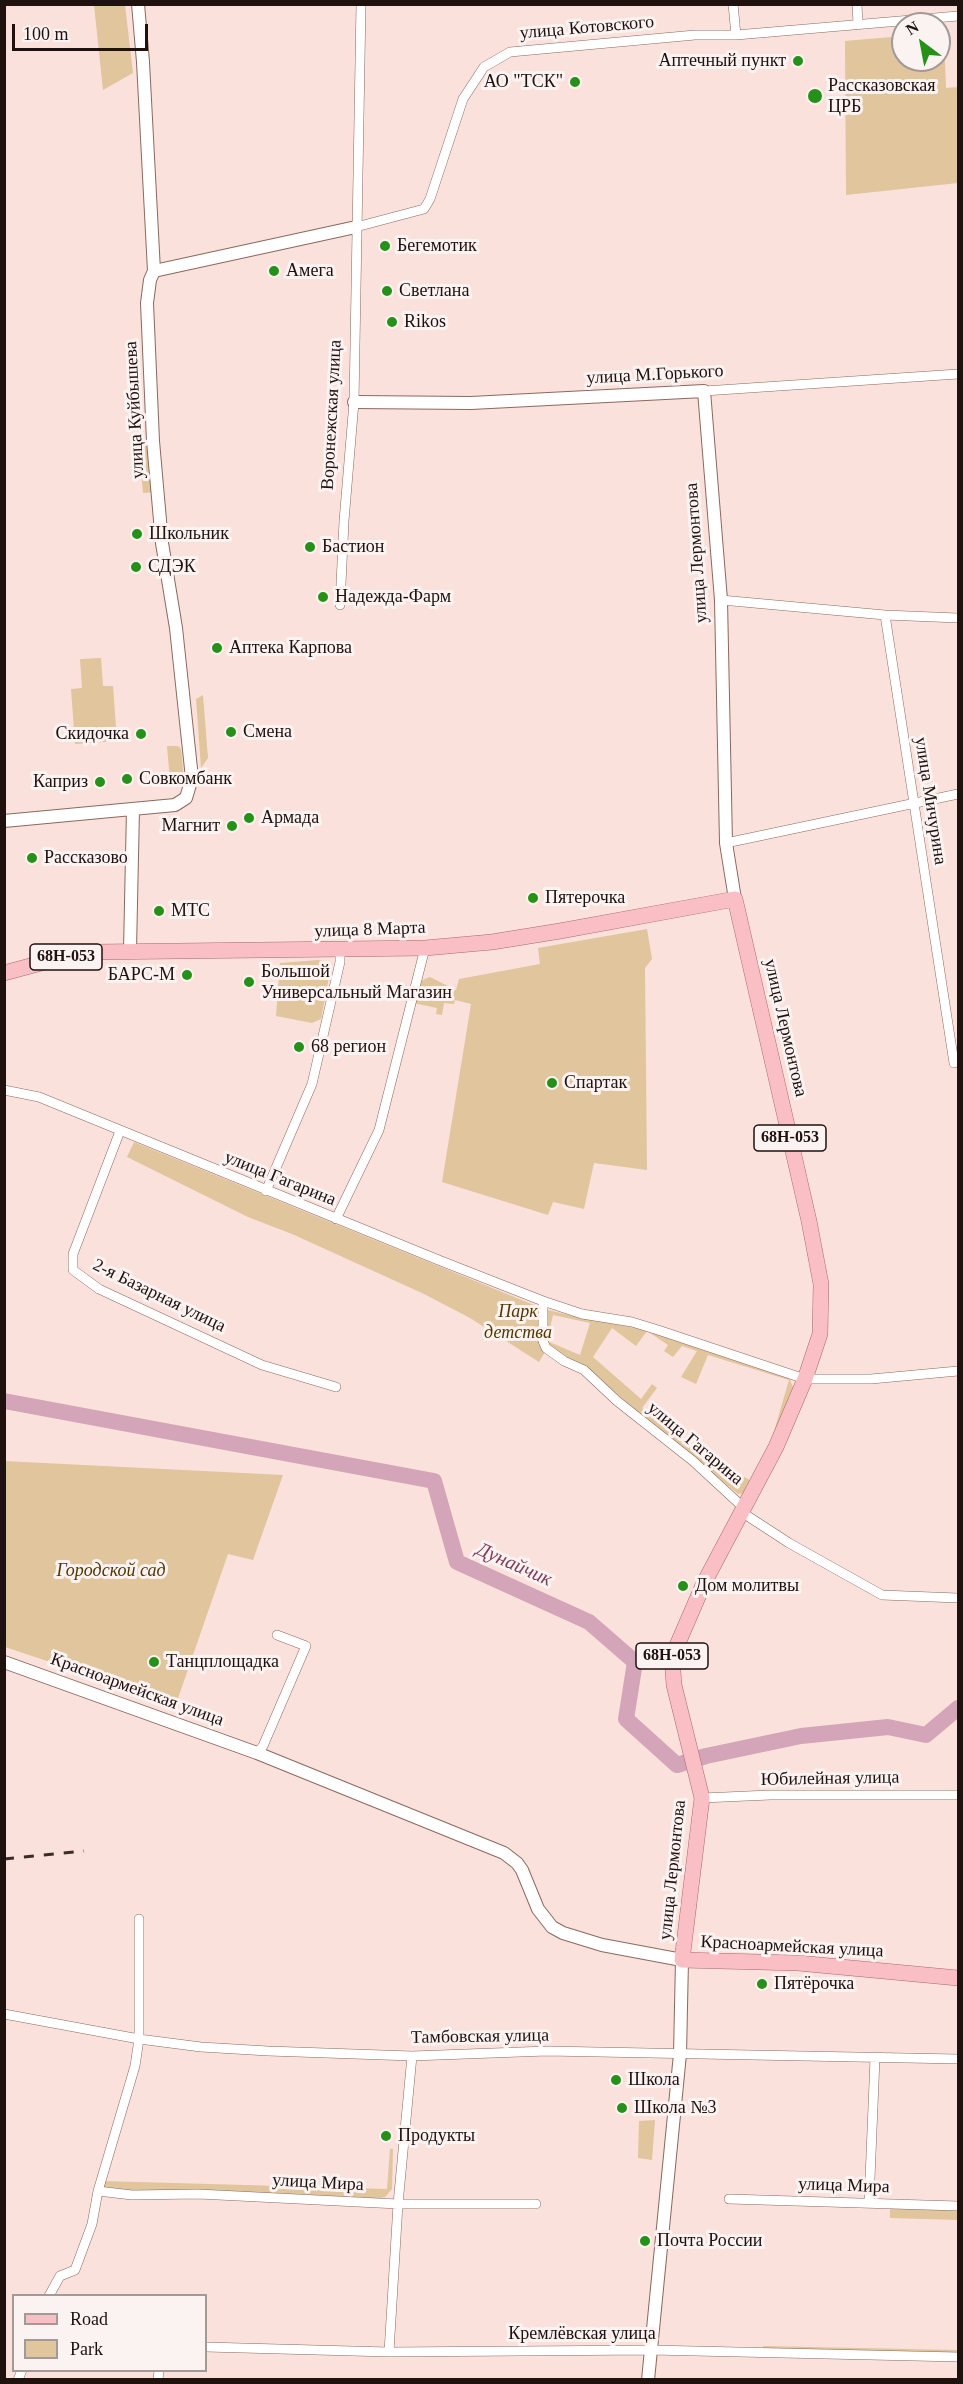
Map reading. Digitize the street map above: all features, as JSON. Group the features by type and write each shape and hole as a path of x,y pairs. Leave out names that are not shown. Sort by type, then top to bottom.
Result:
{"main road":[{"name":"улица 8 Марта","path":"4,973 71,955 95,952 425,948 517,939 735,899"},
{"name":"улица Лермонтова","path":"682,1960 702,1798 674,1685 672,1657 704,1583 776,1447 805,1379 820,1334 820,1284 809,1221 735,899"},
{"name":"Красноармейская улица","path":"682,1960 798,1963 958,1978"}],"street":[{"name":"улица Куйбышева","path":"133,809 175,805 186,798 192,778 176,628 162,543 153,441 147,303 150,280 154,271 138,4"},
{"name":"Воронежская улица","path":"340,605 354,402 361,4"},
{"path":"733,4 736,35"},
{"path":"857,4 858,25"},
{"path":"957,4 958,16"},
{"name":"улица Котовского","path":"356,226 424,209 430,199 463,99 484,67 510,52 531,48 695,35 736,35 958,16"},
{"path":"154,271 356,226"},
{"name":"улица М.Горького","path":"354,402 471,403 704,391 958,374"},
{"name":"улица Лермонтова","path":"704,391 721,600 726,843 735,899"},
{"path":"721,600 885,615 958,618"},
{"name":"улица Мичурина","path":"885,615 956,1062"},
{"path":"726,843 958,794"},
{"path":"4,821 133,809 130,950"},
{"path":"336,1219 379,1130 425,948"},
{"path":"266,1191 312,1084 340,962 340,950"},
{"name":"улица Гагарина","path":"4,1090 39,1097 336,1219 543,1301 582,1314 632,1322 805,1379 871,1379 958,1371"},
{"name":"2-я Базарная улица","path":"120,1131 73,1254 73,1270 99,1289 262,1365 336,1387"},
{"name":"улица Гагарина","path":"543,1301 543,1341 546,1348 564,1361 584,1370 617,1401 693,1461 744,1511 789,1543 882,1596 958,1598"},
{"path":"257,1753 263,1746 306,1646 277,1635"},
{"name":"Красноармейская улица","path":"4,1662 257,1753 511,1857 527,1879 538,1909 552,1927 563,1933 602,1945 682,1960"},
{"name":"Юбилейная улица","path":"702,1798 782,1795 958,1795"},
{"path":"50,2294 60,2276 75,2270 92,2224 98,2191 135,2066 140,2039 139,1919"},
{"path":"648,2379 680,2054 682,1960"},
{"name":"Тамбовская улица","path":"4,2014 140,2039 201,2047 412,2056 547,2051 958,2059"},
{"path":"389,2352 398,2204 412,2056"},
{"path":"869,2203 875,2058"},
{"name":"улица Мира","path":"98,2191 132,2195 198,2194 398,2204 536,2204"},
{"name":"улица Мира","path":"729,2199 958,2206"},
{"name":"Кремлёвская улица","path":"207,2347 389,2352 651,2350 958,2357"}],"green space":[{"path":"94,5 125,5 133,73 103,90"},
{"path":"891,37 891,72 945,72 946,88 958,87 958,183 846,195 845,41"},
{"path":"138,441 146,442 151,449 155,492 143,493"},
{"path":"101,658 103,686 113,686 117,741 75,744 71,689 82,688 80,659"},
{"path":"203,695 208,758 201,768 196,699"},
{"path":"167,746 178,746 181,749 184,779 170,780"},
{"name":"Спартак","path":"647,929 652,959 645,968 647,1170 594,1163 584,1209 553,1202 548,1215 442,1182 471,1004 455,1000 454,1004 444,1003 442,1015 436,1014 437,1008 413,1003 420,981 430,977 456,990 459,979 540,964 538,948"},
{"path":"318,960 328,962 331,967 321,1019 312,1023 276,1016 280,963"},
{"name":"Парк детства","path":"134,1142 534,1305 538,1310 539,1338 545,1352 539,1362 470,1318 424,1294 292,1234 248,1217 127,1157"},
{"path":"544,1309 646,1330 789,1378 793,1387 770,1445 789,1380 708,1355 696,1384 681,1377 697,1351 682,1346 673,1357 664,1351 668,1345 647,1331 636,1346 612,1328 593,1357 641,1399 652,1384 657,1388 642,1408 681,1436 680,1440 753,1482 746,1493 738,1494 585,1368 548,1346 545,1339","holes":["553,1315 590,1323 580,1355 547,1341"]},
{"name":"Городской сад","path":"4,1461 283,1475 253,1560 228,1554 176,1704 5,1647"},
{"path":"655,2120 652,2160 638,2158 639,2121"},
{"path":"390,2149 393,2149 392,2189 385,2197 376,2199 107,2190 102,2186 103,2181 387,2189"},
{"path":"890,2208 958,2210 958,2220 890,2218"},
{"path":"763,2346 958,2350 958,2354 763,2348"}],"waterway":[{"name":"Дунайчик","path":"4,1401 434,1481 457,1562 589,1622 635,1662 626,1719 677,1765 706,1756 801,1736 888,1727 926,1735 958,1708"}],"railway":[{"path":"4,1859 84,1851"}],"place":[{"name":"Аптечный пункт","path":"798,61"},
{"name":"АО \"ТСК\"","path":"575,82"},
{"name":"Рассказовская ЦРБ","path":"815,96"},
{"name":"Бегемотик","path":"385,246"},
{"name":"Амега","path":"274,271"},
{"name":"Светлана","path":"387,291"},
{"name":"Rikos","path":"392,322"},
{"name":"Школьник","path":"137,534"},
{"name":"Бастион","path":"310,547"},
{"name":"СДЭК","path":"136,567"},
{"name":"Надежда-Фарм","path":"323,597"},
{"name":"Аптека Карпова","path":"217,648"},
{"name":"Смена","path":"231,732"},
{"name":"Скидочка","path":"141,734"},
{"name":"Совкомбанк","path":"127,779"},
{"name":"Каприз","path":"100,782"},
{"name":"Армада","path":"249,818"},
{"name":"Магнит","path":"232,826"},
{"name":"Рассказово","path":"32,858"},
{"name":"Пятерочка","path":"533,898"},
{"name":"МТС","path":"159,911"},
{"name":"БАРС-М","path":"187,975"},
{"name":"Большой Универсальный Магазин","path":"249,982"},
{"name":"68 регион","path":"299,1047"},
{"name":"Спартак","path":"552,1083"},
{"name":"Дом молитвы","path":"683,1586"},
{"name":"Танцплощадка","path":"154,1662"},
{"name":"Пятёрочка","path":"762,1984"},
{"name":"Школа","path":"616,2080"},
{"name":"Школа №3","path":"622,2108"},
{"name":"Продукты","path":"386,2136"},
{"name":"Почта России","path":"645,2241"}]}
